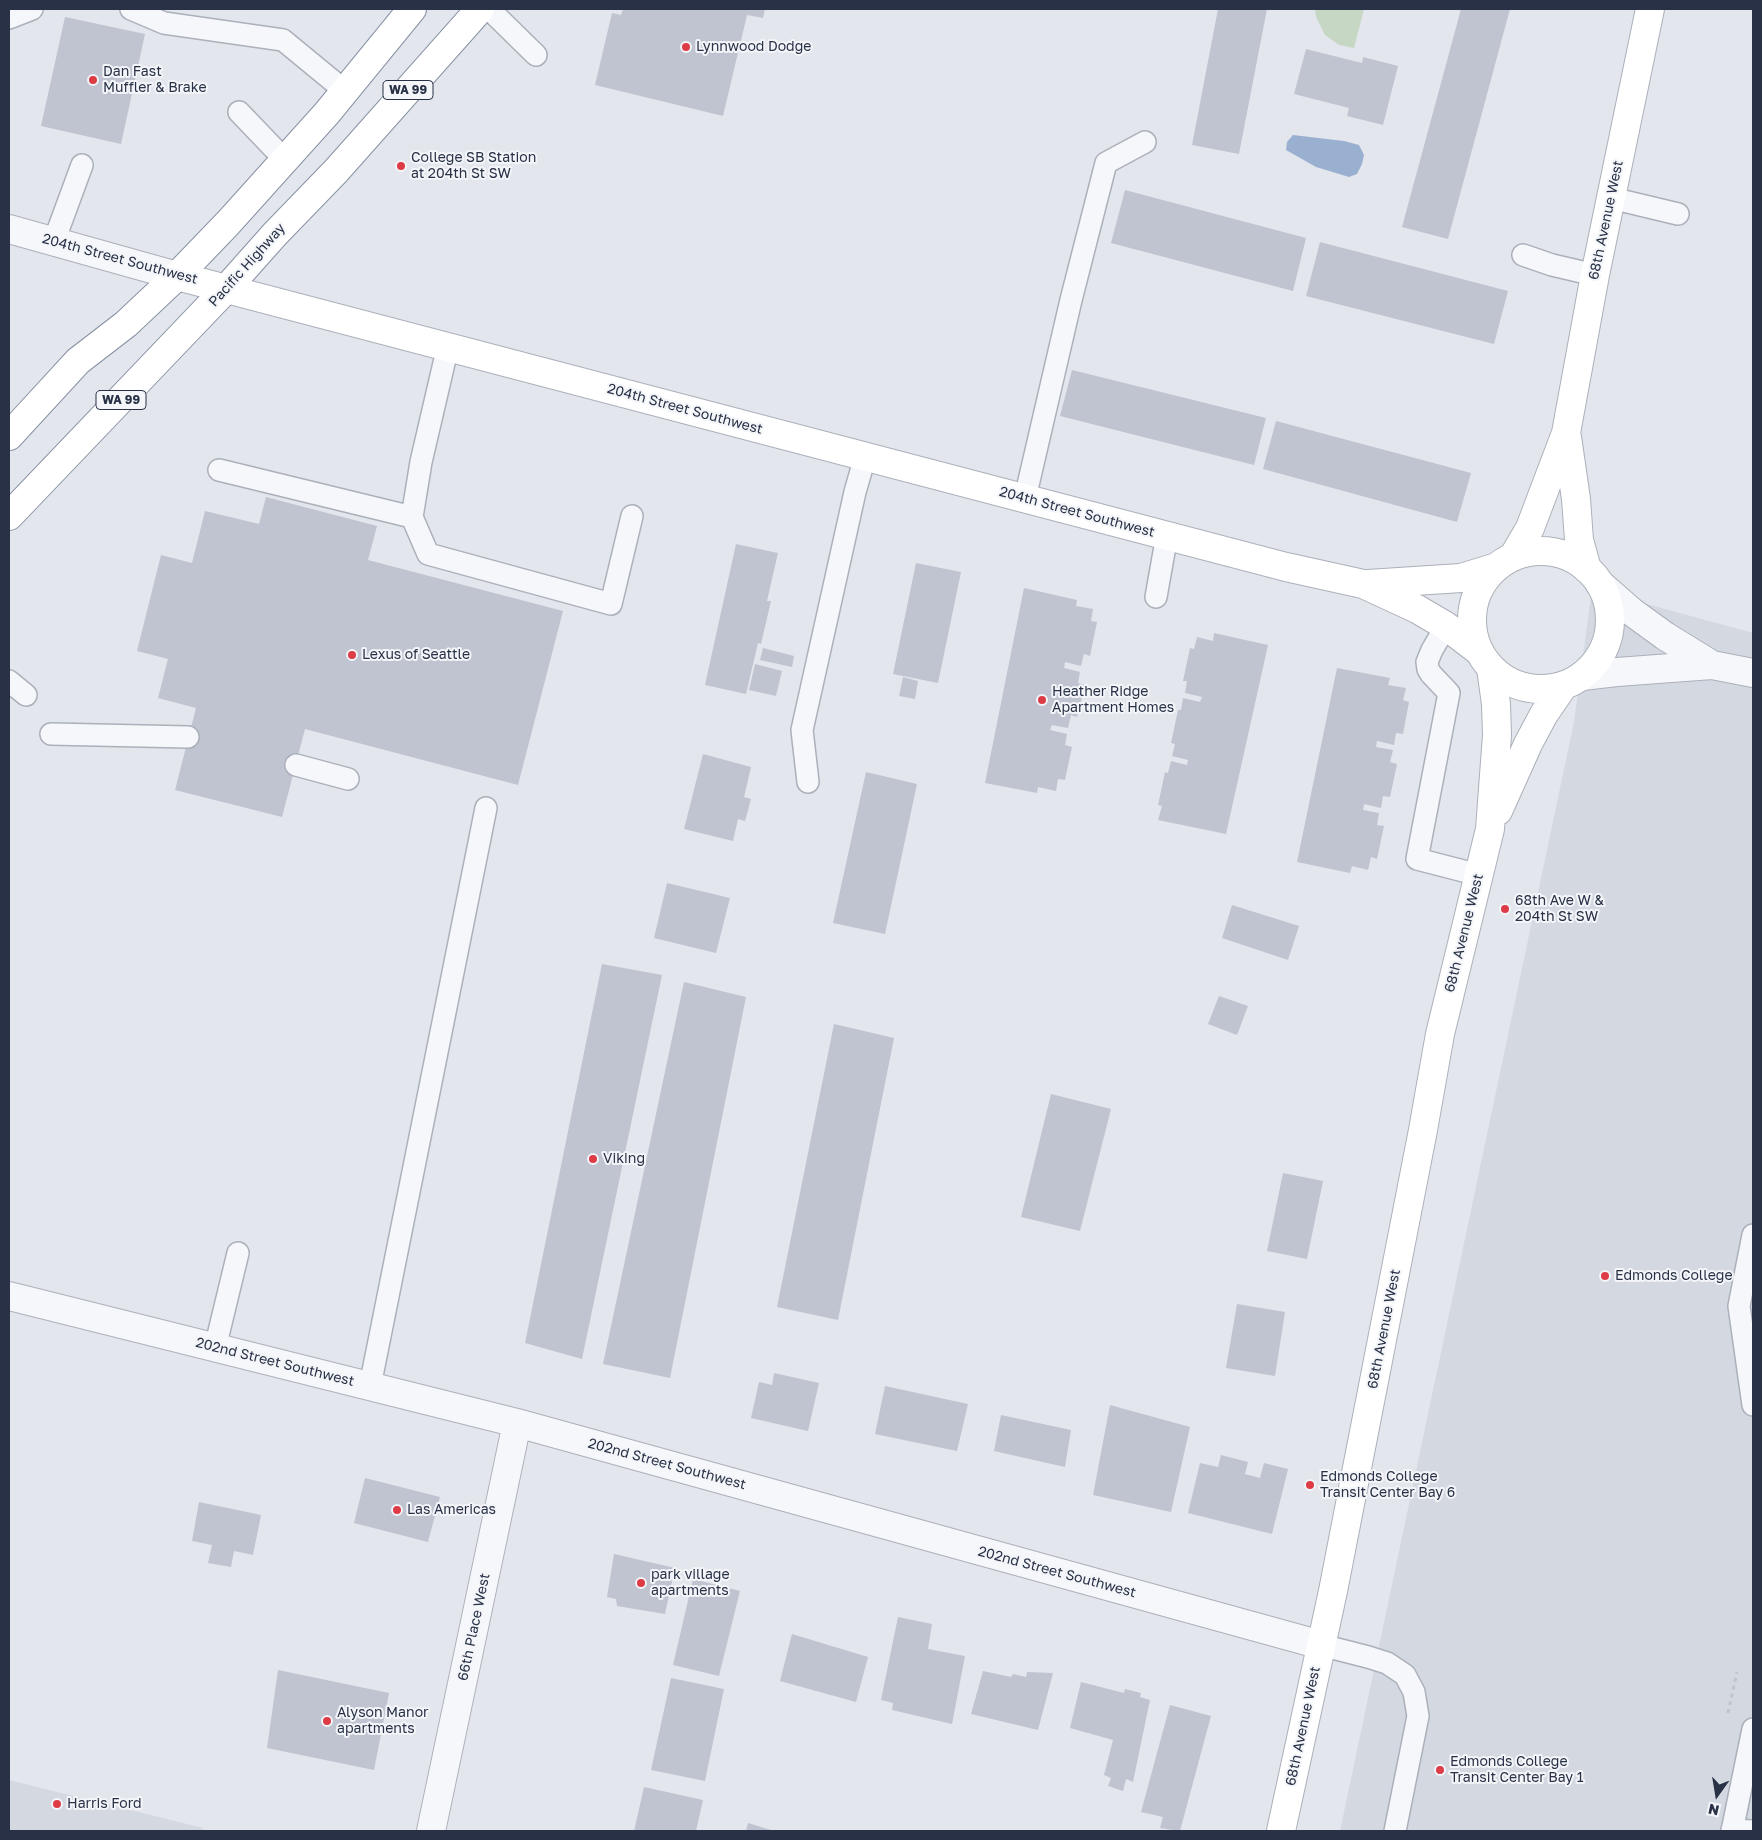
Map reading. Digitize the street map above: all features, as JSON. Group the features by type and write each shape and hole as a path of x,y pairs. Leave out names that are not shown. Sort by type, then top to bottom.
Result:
{"main road":[{"path":"9,436 78,361 126,324 177,276 228,223 345,91 412,9"},
{"name":"Pacific Highway","path":"9,516 336,171 480,9"},
{"name":"68th Avenue West","path":"1505,562 1530,528 1566,433 1595,276 1650,9"},
{"name":"204th Street Southwest","path":"177,276 1286,567 1363,584 1417,609 1446,626 1485,660"},
{"name":"68th Avenue West","path":"1566,433 1576,499 1579,540 1594,576"},
{"path":"1532,552 1552,552 1571,558 1594,576 1608,603 1610,623 1608,637 1597,662 1573,681 1544,689 1525,688 1506,680 1485,660 1473,635 1472,616 1476,598 1484,581 1505,562 1532,552"},
{"name":"204th Street Southwest","path":"1363,584 1461,578 1505,562"},
{"name":"68th Avenue West","path":"1281,1831 1321,1645 1421,1140 1440,1034 1490,829 1496,704 1485,660"},
{"name":"68th Avenue West","path":"1490,829 1528,744 1544,714 1573,681"}],"street":[{"name":"204th Street Southwest","path":"9,229 177,276"},
{"path":"1594,576 1632,612 1712,665"},
{"path":"1573,681 1617,672 1712,665 1753,673"},
{"name":"202nd Street Southwest","path":"9,1296 517,1423 1321,1645"},
{"name":"66th Place West","path":"431,1831 517,1423"}],"lane":[{"path":"9,18 32,9"},
{"path":"131,9 164,23 284,40 345,91"},
{"path":"489,9 536,55"},
{"path":"239,112 285,160"},
{"path":"1025,498 1071,300 1106,163 1145,142"},
{"path":"54,241 82,165"},
{"path":"1611,198 1678,214"},
{"path":"1523,255 1595,276"},
{"path":"448,346 421,462 412,517 428,554 611,604 632,516"},
{"path":"808,782 802,730 855,492 865,457"},
{"path":"219,470 412,517"},
{"path":"1156,597 1168,535"},
{"path":"1446,626 1427,662 1428,669 1447,689 1449,698 1417,859 1479,875"},
{"path":"9,681 26,695"},
{"path":"51,734 188,737"},
{"path":"296,765 348,778"},
{"path":"370,1386 486,808"},
{"path":"1753,1235 1739,1306 1753,1405"},
{"path":"215,1348 238,1253"},
{"path":"1321,1645 1368,1656 1387,1663 1405,1675 1414,1692 1418,1716 1395,1831"},
{"path":"1753,1729 1732,1830 1753,1831"}],"shaded area":[{"name":"Edmonds College","path":"1592,589 1753,633 1753,1831 1340,1831 1574,722"},
{"name":"Harris Ford","path":"9,1780 203,1828 203,1831 9,1831"}],"green space":[{"path":"1315,9 1364,9 1354,48 1339,45 1325,35 1316,17"}],"water":[{"path":"1293,135 1344,141 1359,145 1364,155 1357,174 1349,177 1316,167 1286,150 1287,142"}],"building":[{"path":"623,9 765,9 763,18 747,15 723,116 595,85 612,13 621,15"},
{"path":"1218,9 1267,9 1239,154 1192,145"},
{"path":"1461,9 1510,9 1448,239 1402,227"},
{"name":"Dan Fast Muffler & Brake","path":"65,17 145,34 121,144 41,126"},
{"path":"1306,49 1362,63 1363,57 1398,66 1383,125 1347,116 1349,108 1294,94"},
{"path":"1125,190 1306,238 1293,291 1111,243"},
{"path":"1320,242 1508,291 1494,344 1306,296"},
{"path":"1072,370 1266,418 1254,465 1060,416"},
{"path":"1276,421 1471,473 1457,522 1263,469"},
{"name":"Lexus of Seattle","path":"266,497 377,526 368,560 563,611 518,785 305,729 282,817 175,790 196,708 158,698 168,659 137,651 161,555 192,563 205,511 259,524"},
{"path":"736,544 778,553 767,601 771,601 761,644 758,643 746,694 705,685"},
{"path":"916,563 961,572 938,683 893,674"},
{"name":"Heather Ridge Apartment Homes","path":"1024,588 1077,600 1076,606 1093,609 1091,621 1097,622 1090,656 1084,654 1081,666 1065,662 1064,668 1080,672 1078,683 1085,685 1077,717 1071,715 1068,728 1052,725 1050,730 1067,734 1065,745 1072,747 1065,780 1058,779 1056,791 1038,787 1037,793 985,783"},
{"name":"Heather Ridge Apartment Homes","path":"1214,633 1268,645 1226,834 1158,820 1162,806 1158,805 1165,772 1168,773 1171,761 1187,765 1188,760 1172,756 1175,744 1171,743 1178,710 1181,710 1183,698 1200,702 1202,697 1185,693 1187,681 1183,681 1190,648 1194,649 1197,637 1213,641"},
{"path":"763,648 794,656 792,667 760,660"},
{"path":"755,664 782,671 776,696 749,690"},
{"path":"1337,668 1390,678 1388,685 1406,688 1403,700 1409,702 1403,734 1396,733 1394,745 1377,741 1376,747 1393,750 1390,762 1397,764 1390,797 1383,796 1381,808 1364,804 1363,810 1379,813 1377,825 1384,826 1377,859 1371,857 1368,870 1352,866 1350,873 1297,862"},
{"path":"903,677 918,681 915,699 899,696"},
{"path":"703,754 751,767 744,797 751,799 745,821 738,819 733,841 684,829"},
{"path":"866,772 917,784 885,934 833,923"},
{"path":"667,883 730,898 716,953 654,938"},
{"path":"1232,905 1299,926 1288,960 1222,938"},
{"name":"Viking","path":"602,964 662,975 582,1359 525,1343"},
{"path":"684,982 746,997 670,1378 603,1364"},
{"path":"1219,996 1248,1006 1237,1035 1208,1024"},
{"path":"834,1024 894,1038 838,1320 777,1307"},
{"path":"1051,1094 1111,1109 1080,1231 1021,1217"},
{"path":"1283,1173 1323,1181 1307,1259 1267,1251"},
{"path":"1237,1304 1285,1312 1275,1376 1226,1368"},
{"path":"774,1373 819,1383 808,1431 751,1418 759,1382 772,1385"},
{"path":"885,1386 968,1404 957,1451 875,1434"},
{"path":"1110,1405 1190,1427 1171,1512 1093,1495"},
{"path":"1001,1415 1071,1430 1065,1467 994,1451"},
{"path":"1221,1455 1248,1462 1245,1474 1260,1478 1264,1463 1288,1469 1272,1534 1188,1513 1200,1463 1218,1467"},
{"name":"Las Americas","path":"365,1478 440,1497 428,1542 354,1523"},
{"path":"199,1502 261,1515 253,1555 234,1551 231,1567 208,1563 212,1545 192,1541"},
{"name":"park village apartments","path":"614,1554 675,1568 665,1614 617,1606 616,1599 607,1597"},
{"path":"693,1579 740,1591 719,1676 673,1665"},
{"path":"898,1617 932,1624 928,1649 965,1656 952,1724 892,1710 893,1703 881,1700"},
{"path":"792,1634 868,1657 856,1702 780,1681"},
{"name":"Alyson Manor apartments","path":"278,1670 389,1693 374,1770 267,1748"},
{"path":"983,1671 1011,1677 1013,1674 1026,1677 1027,1672 1053,1673 1038,1730 971,1714"},
{"path":"671,1678 724,1689 705,1781 651,1770"},
{"path":"1081,1682 1124,1693 1125,1689 1141,1693 1140,1697 1150,1700 1133,1782 1126,1779 1123,1791 1108,1786 1111,1778 1104,1775 1113,1740 1070,1728"},
{"path":"1170,1705 1211,1716 1180,1831 1160,1828 1163,1817 1141,1812"},
{"path":"644,1787 703,1800 696,1831 634,1831"},
{"path":"748,1823 774,1831 746,1831"}],"place":[{"name":"Lynnwood Dodge","path":"686,47"},
{"name":"Dan Fast Muffler & Brake","path":"93,80"},
{"name":"College SB Station at 204th St SW","path":"401,166"},
{"name":"Lexus of Seattle","path":"352,655"},
{"name":"Heather Ridge Apartment Homes","path":"1042,700"},
{"name":"68th Ave W & 204th St SW","path":"1505,909"},
{"name":"Viking","path":"593,1159"},
{"name":"Edmonds College","path":"1605,1276"},
{"name":"Edmonds College Transit Center Bay 6","path":"1310,1485"},
{"name":"Las Americas","path":"397,1510"},
{"name":"park village apartments","path":"641,1583"},
{"name":"Alyson Manor apartments","path":"327,1721"},
{"name":"Edmonds College Transit Center Bay 1","path":"1440,1770"},
{"name":"Harris Ford","path":"57,1804"}]}
